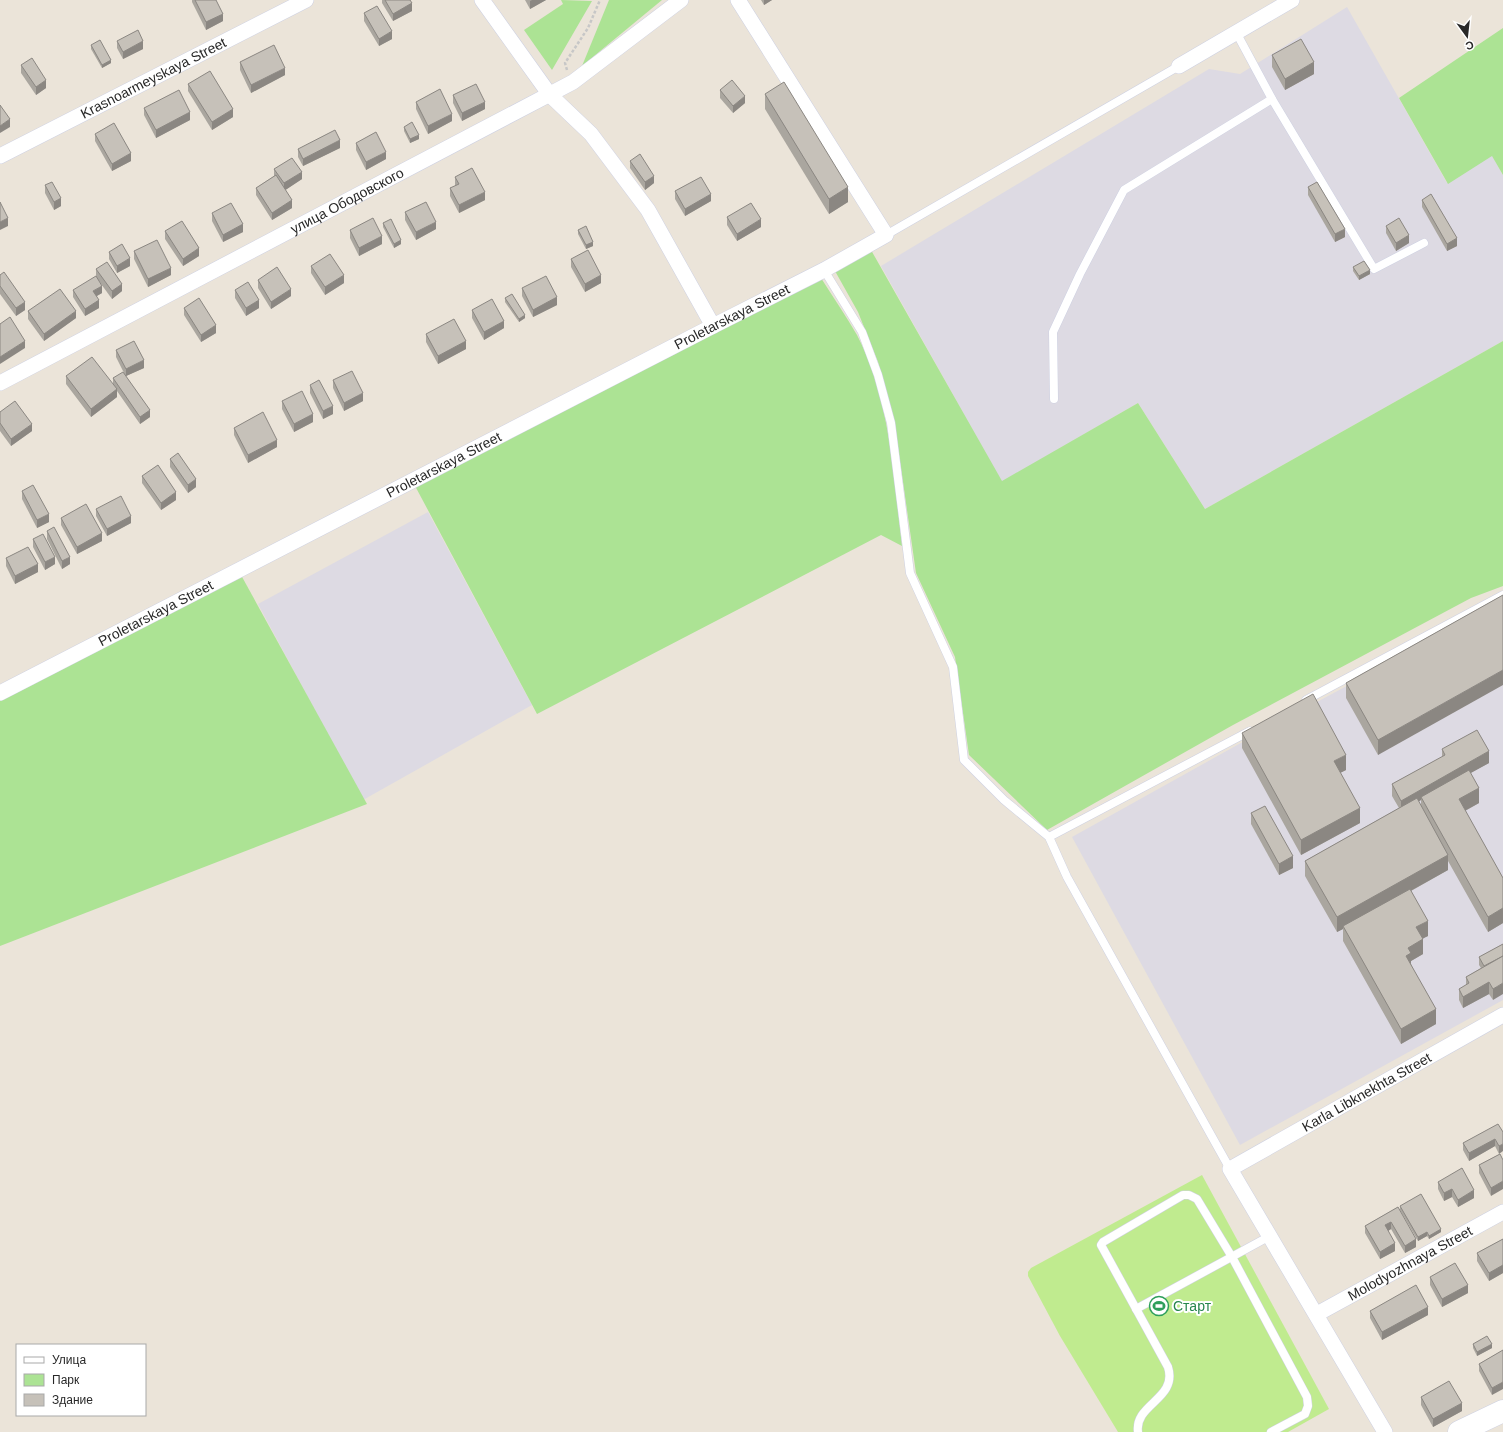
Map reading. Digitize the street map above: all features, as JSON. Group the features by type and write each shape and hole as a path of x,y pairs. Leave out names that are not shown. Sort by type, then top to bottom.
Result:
{"street":[{"name":"Krasnoarmeyskaya Street","path":"0,156 306,0"},
{"path":"482,0 550,95 591,134 648,210 713,326"},
{"name":"улица Ободовского","path":"0,383 550,95 573,82 681,0"},
{"path":"738,0 886,235"},
{"path":"1179,66 1292,0"},
{"name":"Proletarskaya Street","path":"0,693 824,270 886,235"},
{"name":"Karla Libknekhta Street","path":"1230,1169 1503,1015"},
{"path":"1230,1169 1317,1314 1385,1432"},
{"name":"Molodyozhnaya Street","path":"1317,1314 1503,1212"},
{"path":"1459,1432 1503,1411"}],"lane":[{"path":"1236,32 1272,99 1374,269 1424,243"},
{"path":"886,235 1179,66"},
{"path":"1054,399 1053,332 1080,274 1124,190 1272,99"},
{"path":"824,270 862,332 878,375 890,423 910,573 953,667 964,760 1004,800 1049,837 1067,877 1230,1169"},
{"path":"1296,706 1503,595"},
{"path":"1049,837 1254,728"},
{"path":"1138,1432 1139,1420 1143,1413 1164,1392 1170,1380 1168,1367 1101,1247 1102,1243 1183,1195 1189,1195 1197,1199 1232,1257 1307,1397 1308,1406 1305,1414 1271,1432"},
{"path":"1136,1308 1270,1236"}],"path":[{"path":"573,82 565,63 588,28 600,0"}],"shaded area":[{"path":"1347,7 1447,183 1492,155 1503,175 1503,341 1205,509 1138,403 1002,482 881,266 1209,69 1240,74"},
{"path":"428,512 532,705 363,800 258,604"},
{"path":"1503,602 1503,1000 1240,1145 1072,837 1239,744"}],"green space":[{"path":"561,0 592,1 552,70 524,30 563,4"},
{"path":"609,0 662,0 582,66"},
{"path":"1503,28 1503,175 1492,156 1448,184 1399,98"},
{"path":"871,250 1002,481 1138,403 1205,509 1503,341 1503,586 1471,598 1233,725 1047,830 969,755 955,657 916,573 894,419 878,362 858,312 835,271"},
{"path":"821,278 857,335 868,359 877,385 889,438 902,546 881,535 537,714 414,484"},
{"path":"241,575 367,804 0,946 0,700"},
{"name":"Старт","path":"1202,1175 1329,1409 1288,1432 1118,1432 1060,1336 1028,1276 1028,1272 1031,1268"}],"building":[{"path":"195,0 216,0 223,14 206,22"},
{"path":"385,0 410,0 412,3 393,14"},
{"path":"377,6 392,31 379,39 364,13"},
{"path":"138,30 143,41 123,52 117,41"},
{"path":"1301,39 1314,62 1285,79 1272,55"},
{"path":"100,40 111,60 102,65 91,45"},
{"path":"274,45 285,68 251,85 240,62"},
{"path":"32,58 46,80 36,87 21,65"},
{"path":"210,71 233,109 212,122 188,84"},
{"path":"732,80 745,96 733,106 720,90"},
{"path":"784,82 848,187 829,199 765,94"},
{"path":"476,84 485,102 462,113 453,95"},
{"path":"440,89 452,114 428,126 416,102"},
{"path":"179,90 190,112 156,130 144,108"},
{"path":"0,105 10,119 0,126"},
{"path":"412,122 419,135 410,139 404,127"},
{"path":"114,123 131,153 112,164 95,134"},
{"path":"335,130 340,140 303,159 298,149"},
{"path":"376,132 386,152 366,162 356,143"},
{"path":"640,154 654,176 645,182 630,161"},
{"path":"292,158 302,172 284,183 274,169"},
{"path":"472,168 485,192 459,205 450,188 459,184 455,177"},
{"path":"276,175 292,200 272,213 256,188"},
{"path":"701,177 711,194 685,209 675,191"},
{"path":"52,182 61,198 54,202 45,185"},
{"path":"1317,182 1345,229 1335,234 1308,187"},
{"path":"1431,194 1457,238 1447,244 1422,200"},
{"path":"0,202 8,218 0,222"},
{"path":"426,202 436,222 416,232 405,212"},
{"path":"231,203 243,224 223,235 212,213"},
{"path":"751,203 761,219 737,234 727,217"},
{"path":"373,218 382,236 359,248 350,230"},
{"path":"1399,218 1409,235 1396,243 1386,226"},
{"path":"391,219 401,240 394,244 383,223"},
{"path":"182,221 199,248 183,259 165,231"},
{"path":"586,226 593,242 586,245 578,230"},
{"path":"157,240 171,268 148,279 134,251"},
{"path":"122,244 130,258 117,266 109,252"},
{"path":"588,250 601,275 585,284 571,259"},
{"path":"330,254 344,275 325,287 311,266"},
{"path":"1364,261 1370,270 1359,276 1353,267"},
{"path":"107,262 122,284 112,291 96,269"},
{"path":"277,267 291,289 271,302 258,280"},
{"path":"4,272 25,302 16,308 0,286 0,275"},
{"path":"96,276 102,286 93,291 99,300 85,309 73,290"},
{"path":"546,276 557,297 533,310 522,288"},
{"path":"248,282 259,300 246,308 235,290"},
{"path":"60,289 76,311 44,334 28,311"},
{"path":"512,294 525,315 519,319 505,298"},
{"path":"199,298 216,325 201,335 184,308"},
{"path":"492,299 504,321 484,332 472,310"},
{"path":"10,317 25,341 0,357 0,324"},
{"path":"454,319 466,341 438,356 426,334"},
{"path":"134,341 144,360 126,369 116,350"},
{"path":"92,357 117,389 91,409 66,376"},
{"path":"352,371 363,393 344,403 333,380"},
{"path":"123,372 150,410 140,417 113,378"},
{"path":"319,380 333,406 323,411 310,385"},
{"path":"302,391 313,414 294,424 282,401"},
{"path":"15,401 32,424 11,439 0,423 0,412"},
{"path":"263,412 277,440 248,455 234,428"},
{"path":"178,453 196,479 188,485 170,459"},
{"path":"158,465 176,492 161,503 142,476"},
{"path":"33,485 49,514 37,520 22,491"},
{"path":"121,496 131,516 107,529 96,509"},
{"path":"86,504 102,533 77,547 61,518"},
{"path":"54,527 70,557 62,561 47,531"},
{"path":"43,534 55,557 45,562 33,539"},
{"path":"28,547 38,564 15,576 6,558"},
{"path":"1503,595 1503,670 1378,740 1346,683"},
{"path":"1313,694 1346,755 1334,761 1360,808 1301,840 1242,733"},
{"path":"1477,730 1489,751 1401,801 1392,784 1445,755 1442,749"},
{"path":"1469,770 1479,788 1459,799 1503,878 1503,908 1488,917 1421,797"},
{"path":"1417,798 1448,855 1337,917 1305,861"},
{"path":"1265,806 1293,856 1279,864 1251,813"},
{"path":"1410,889 1428,921 1416,927 1423,939 1408,948 1411,953 1406,956 1436,1009 1401,1029 1343,926"},
{"path":"1503,944 1503,956 1484,966 1479,957"},
{"path":"1503,956 1503,983 1493,989 1489,982 1463,997 1459,989 1469,983 1466,977"},
{"path":"1498,1124 1503,1132 1503,1144 1499,1146 1495,1139 1469,1153 1463,1143"},
{"path":"1500,1154 1503,1160 1503,1181 1491,1188 1479,1165"},
{"path":"1462,1168 1474,1190 1458,1200 1452,1189 1444,1193 1438,1182"},
{"path":"1421,1194 1441,1229 1429,1236 1427,1232 1418,1237 1400,1206"},
{"path":"1398,1207 1416,1239 1405,1246 1391,1222 1385,1225 1395,1243 1380,1252 1365,1226"},
{"path":"1503,1239 1503,1265 1489,1273 1477,1253"},
{"path":"1455,1263 1468,1285 1442,1299 1430,1277"},
{"path":"1416,1285 1428,1307 1382,1332 1370,1311"},
{"path":"1487,1336 1492,1344 1477,1352 1473,1344"},
{"path":"1503,1350 1503,1382 1492,1388 1479,1364"},
{"path":"1449,1381 1462,1403 1433,1419 1421,1397"}],"place":[{"name":"Старт","path":"1159,1306"}]}
